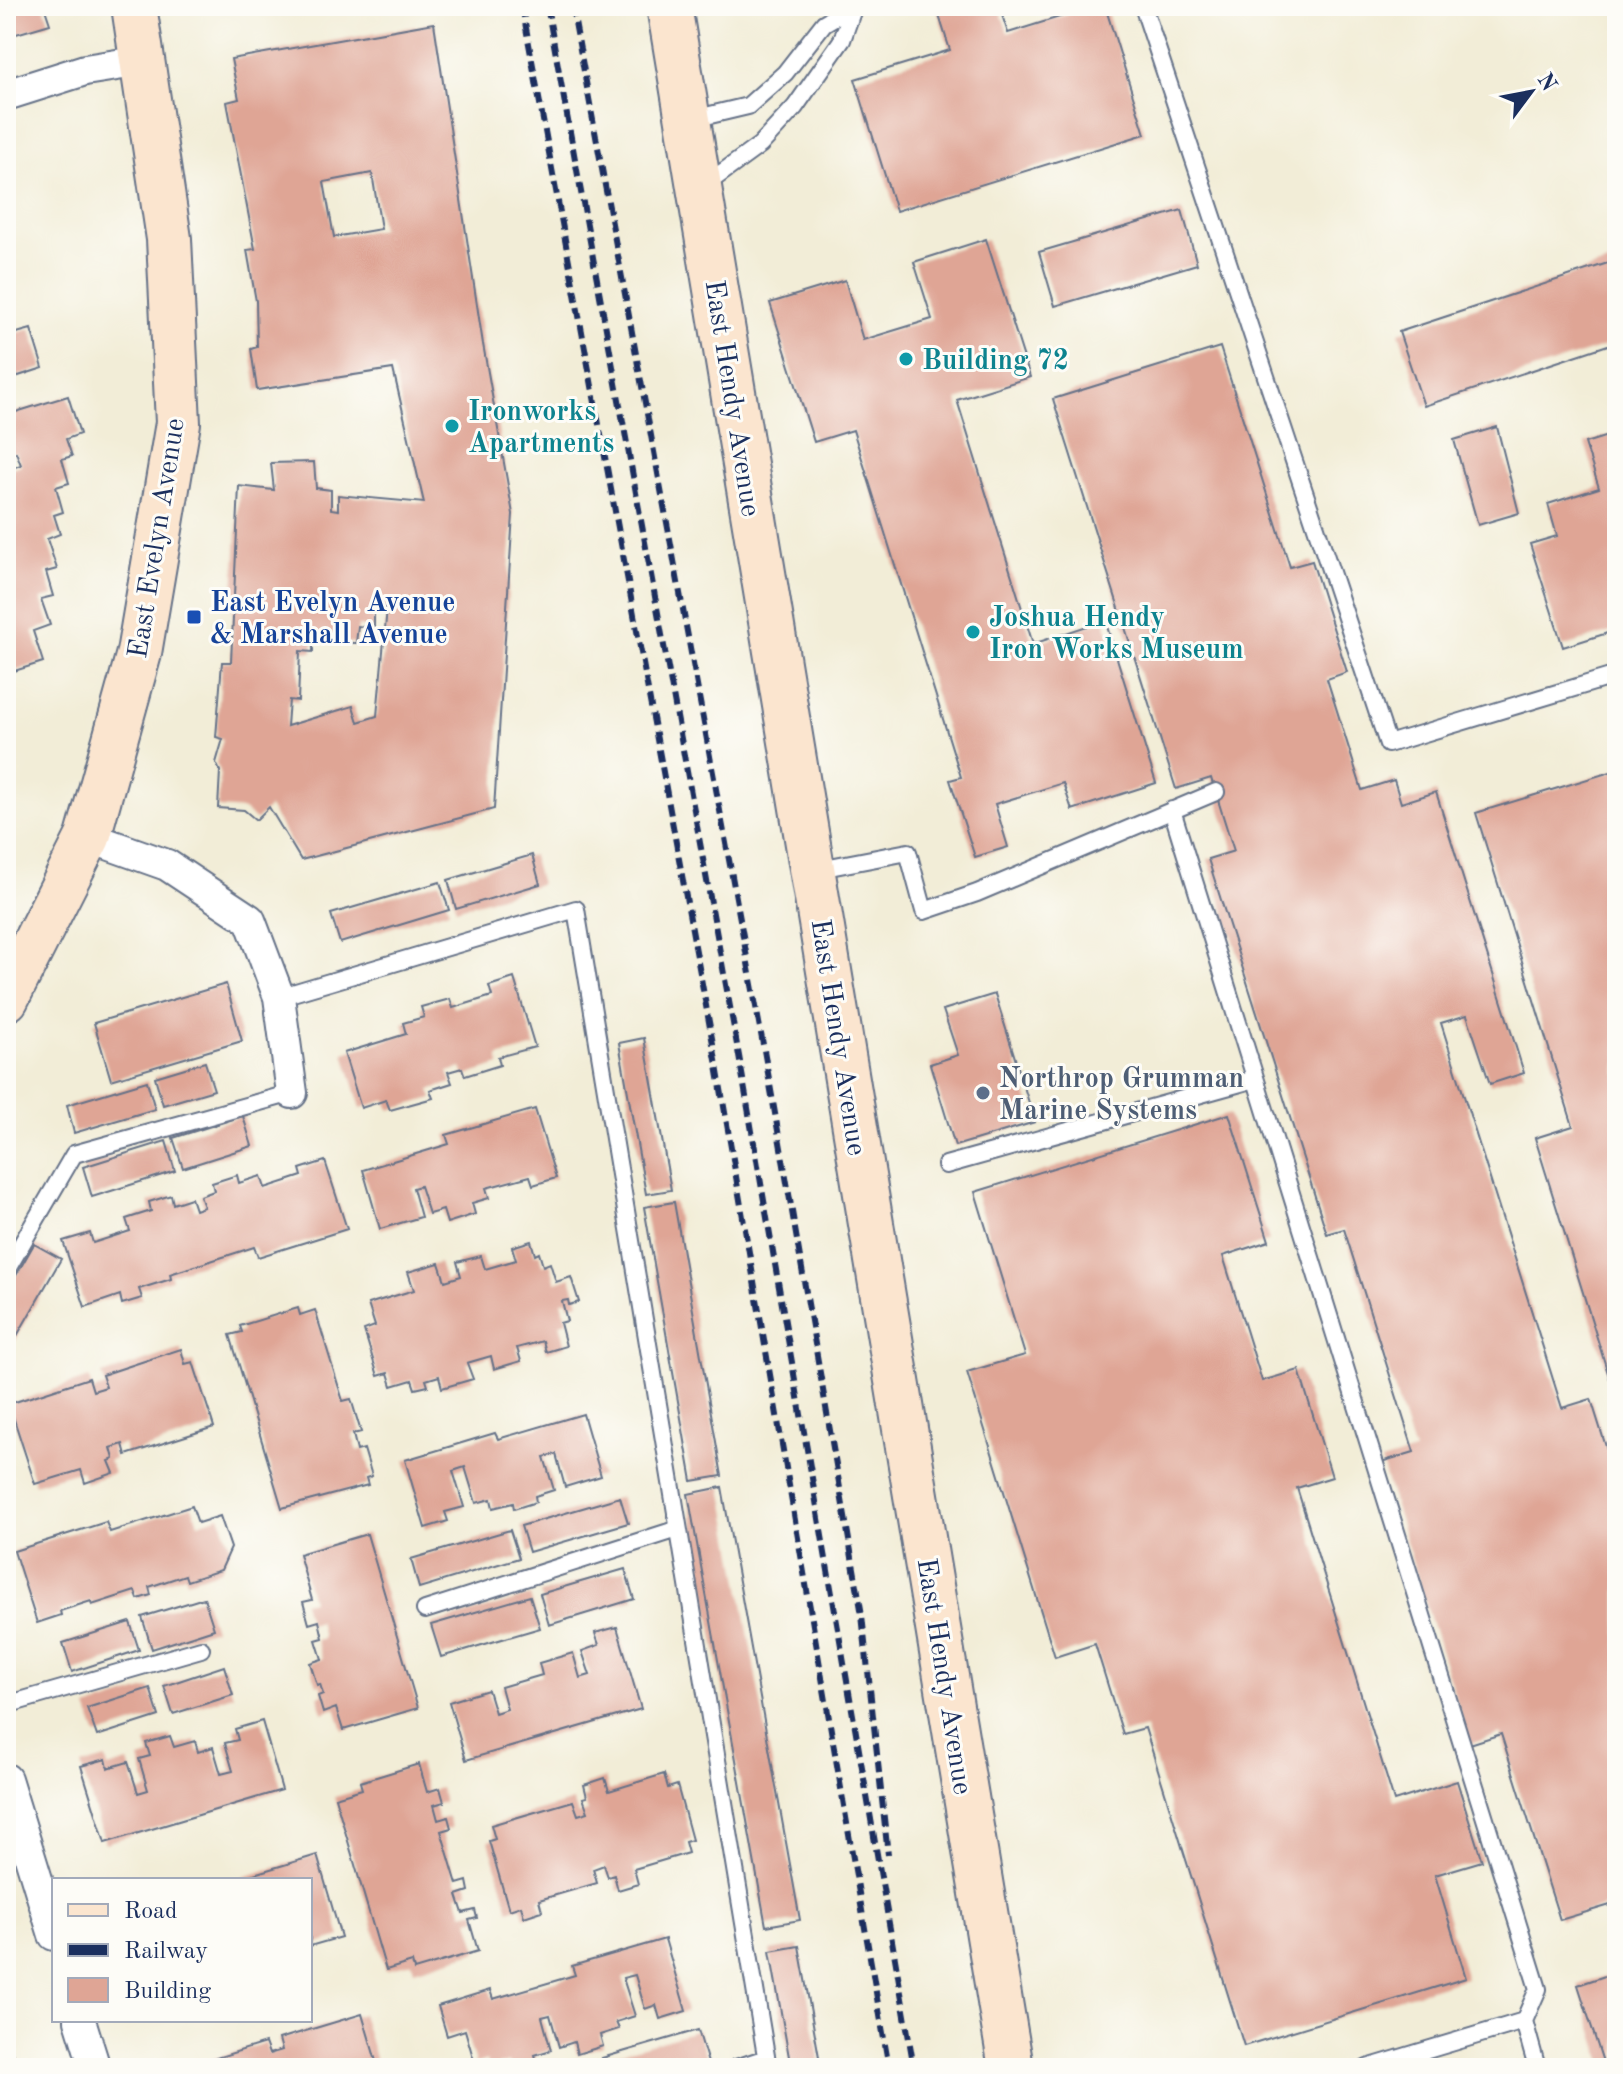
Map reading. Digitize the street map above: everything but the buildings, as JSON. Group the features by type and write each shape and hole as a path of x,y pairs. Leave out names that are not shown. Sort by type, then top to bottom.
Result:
{"street":[{"name":"East Evelyn Avenue","path":"6,999 88,837 139,653 178,423 169,239 134,6"},
{"name":"East Hendy Avenue","path":"669,6 1011,2068"},
{"path":"6,95 85,70 142,61"},
{"path":"88,837 167,865 250,920 279,997 292,1093"},
{"path":"6,1779 52,1928"},
{"path":"81,2022 95,2068"}],"lane":[{"path":"687,120 748,106 785,73 824,23 853,6"},
{"path":"699,189 760,145 795,107 842,40 853,6"},
{"path":"1143,6 1388,744 1617,675"},
{"path":"812,870 908,852 924,911 977,893 1216,792"},
{"path":"1172,810 1538,1989 1524,2021 1537,2068"},
{"path":"279,997 576,909 767,2063 736,2068"},
{"path":"946,1165 1255,1079"},
{"path":"6,1271 74,1154 292,1093"},
{"path":"425,1610 678,1529"},
{"path":"6,1705 201,1649"},
{"path":"1367,2068 1524,2021"}],"railway":[{"path":"522,6 716,1060 889,2068"},
{"path":"547,6 739,1056 914,2068"},
{"path":"572,6 764,1050 862,1615 888,1855"}],"place":[{"name":"Building 72","path":"906,359"},
{"name":"Ironworks Apartments","path":"452,426"},
{"name":"East Evelyn Avenue & Marshall Avenue","path":"194,617"},
{"name":"Joshua Hendy Iron Works Museum","path":"973,632"},
{"name":"Northrop Grumman Marine Systems","path":"983,1093"}]}
